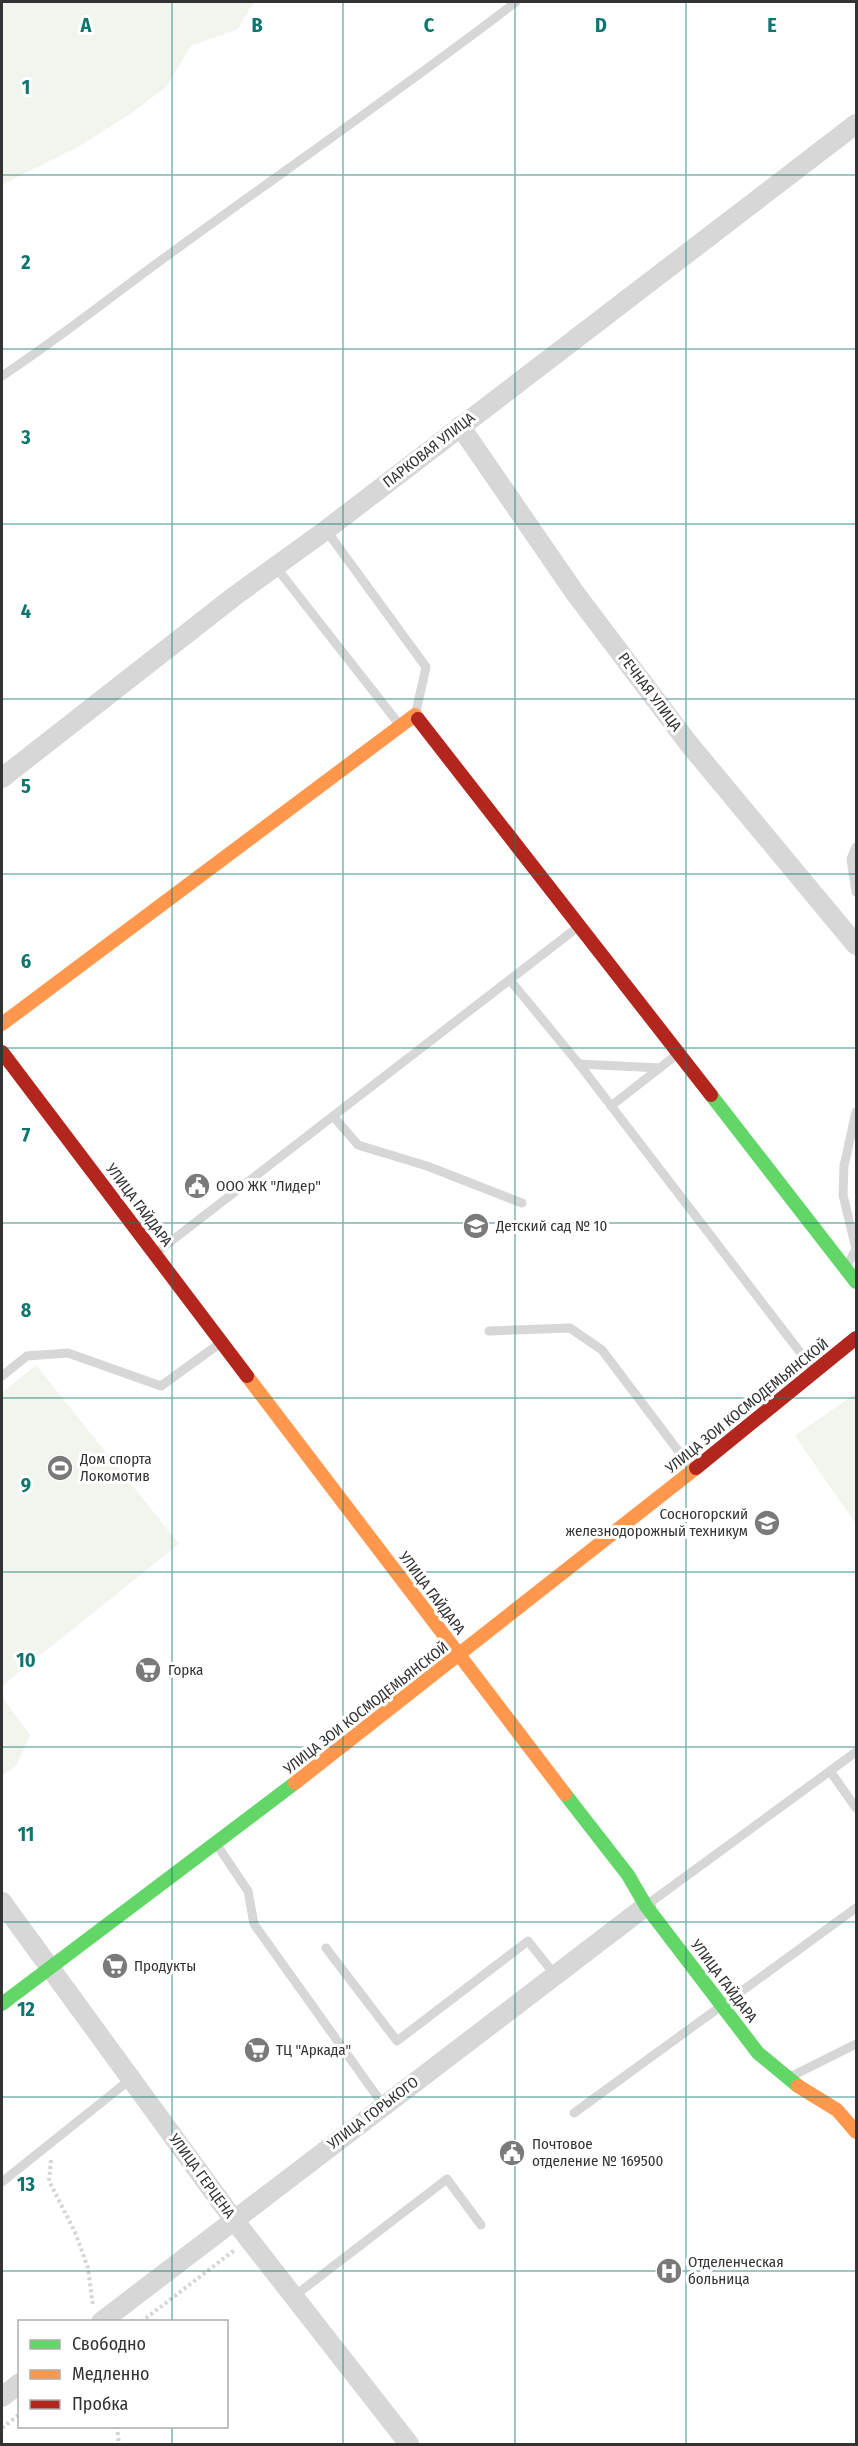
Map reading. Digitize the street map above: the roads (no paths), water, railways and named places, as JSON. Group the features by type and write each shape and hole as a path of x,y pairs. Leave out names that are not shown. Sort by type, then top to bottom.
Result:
{"street":[{"name":"ПАРКОВАЯ УЛИЦА","path":"2,777 856,124"},
{"name":"РЕЧНАЯ УЛИЦА","path":"460,426 575,594 689,744 856,945"},
{"path":"2,1024 415,715 856,1282"},
{"name":"УЛИЦА ГАЙДАРА","path":"2,1052 459,1657 628,1875 646,1906 758,2053 787,2079 837,2110 856,2132"},
{"name":"УЛИЦА ЗОИ КОСМОДЕМЬЯНСКОЙ","path":"2,2004 217,1845 459,1657 694,1471 856,1338"},
{"name":"УЛИЦА ГЕРЦЕНА","path":"2,1902 234,2220 409,2445"},
{"name":"УЛИЦА ГОРЬКОГО","path":"97,2316 234,2220 646,1906"},
{"path":"2,2397 18,2385"}],"lane":[{"path":"2,376 50,345 160,260 516,2"},
{"path":"326,530 426,667 415,715"},
{"path":"275,566 400,726"},
{"path":"856,847 851,860 856,892"},
{"path":"155,1253 580,926"},
{"path":"510,980 579,1064 815,1372"},
{"path":"611,1106 679,1053"},
{"path":"579,1064 660,1068"},
{"path":"846,1268 856,1249 843,1195 844,1166 856,1112"},
{"path":"333,1116 358,1145 427,1166 522,1203"},
{"path":"489,1331 570,1328 602,1350 694,1471"},
{"path":"2,1376 27,1356 68,1353 161,1386 222,1341"},
{"path":"646,1906 856,1752"},
{"path":"830,1771 856,1808"},
{"path":"217,1845 248,1891 254,1924 384,2106"},
{"path":"574,2113 856,1908"},
{"path":"326,1948 397,2042 528,1941 555,1975"},
{"path":"787,2079 856,2044"},
{"path":"2,2182 132,2079"},
{"path":"294,2297 447,2179 481,2225"}],"place":[{"name":"ООО ЖК \"Лидер\"","path":"197,1186"},
{"name":"Детский сад № 10","path":"476,1226"},
{"name":"Дом спорта Локомотив","path":"60,1468"},
{"name":"Сосногорский железнодорожный техникум","path":"767,1523"},
{"name":"Горка","path":"148,1670"},
{"name":"Продукты","path":"115,1966"},
{"name":"ТЦ \"Аркада\"","path":"257,2050"},
{"name":"Почтовое отделение № 169500","path":"512,2153"},
{"name":"Отделенческая больница","path":"669,2271"}]}
